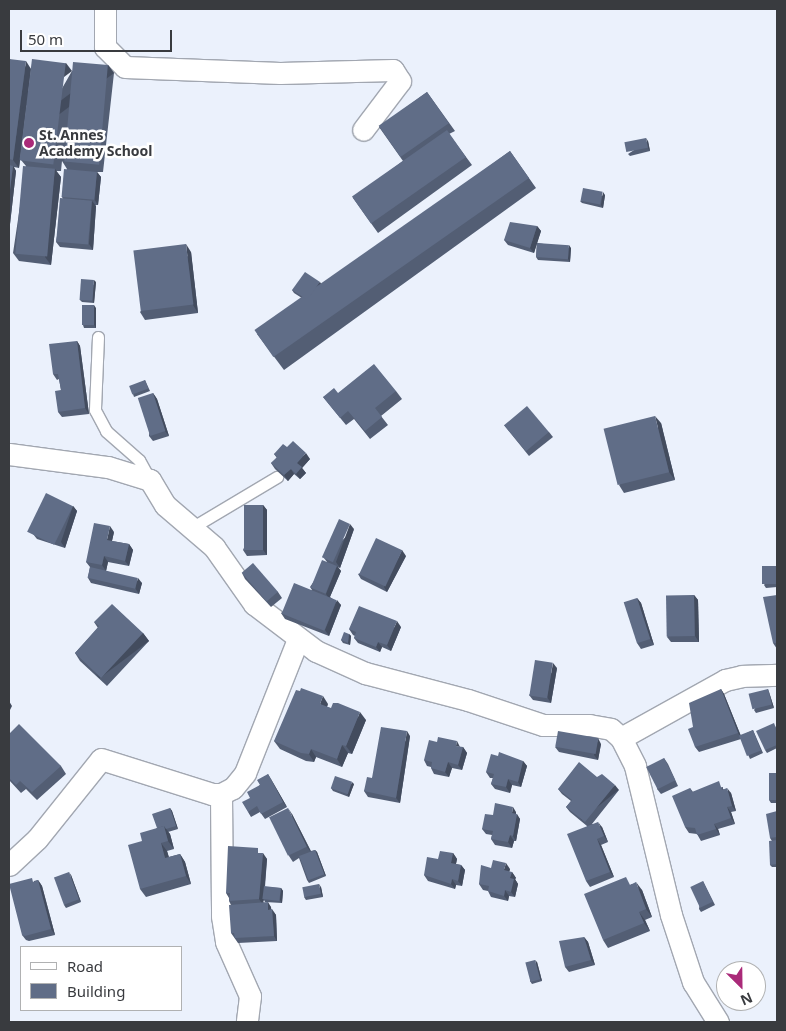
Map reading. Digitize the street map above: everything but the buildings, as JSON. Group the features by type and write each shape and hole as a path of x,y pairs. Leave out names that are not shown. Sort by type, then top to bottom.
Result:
{"street":[{"path":"105,9 105,47 125,67 280,73 393,70 400,81 363,130"},
{"path":"9,454 108,467 150,480 165,505 193,526 214,547 254,604 316,651 365,673 468,700 552,727 589,725 611,729 621,738 645,798 672,915 693,982 718,1022"},
{"path":"9,865 37,839 101,759 194,790 221,794 233,788 246,773 298,639"},
{"path":"621,738 725,680 742,676 777,675"},
{"path":"221,794 222,916 226,942 250,996 247,1022"}],"lane":[{"path":"98,337 96,410 106,431 139,460 150,480"},
{"path":"193,526 276,477"}],"place":[{"name":"St. Annes Academy School","path":"29,143"}]}
